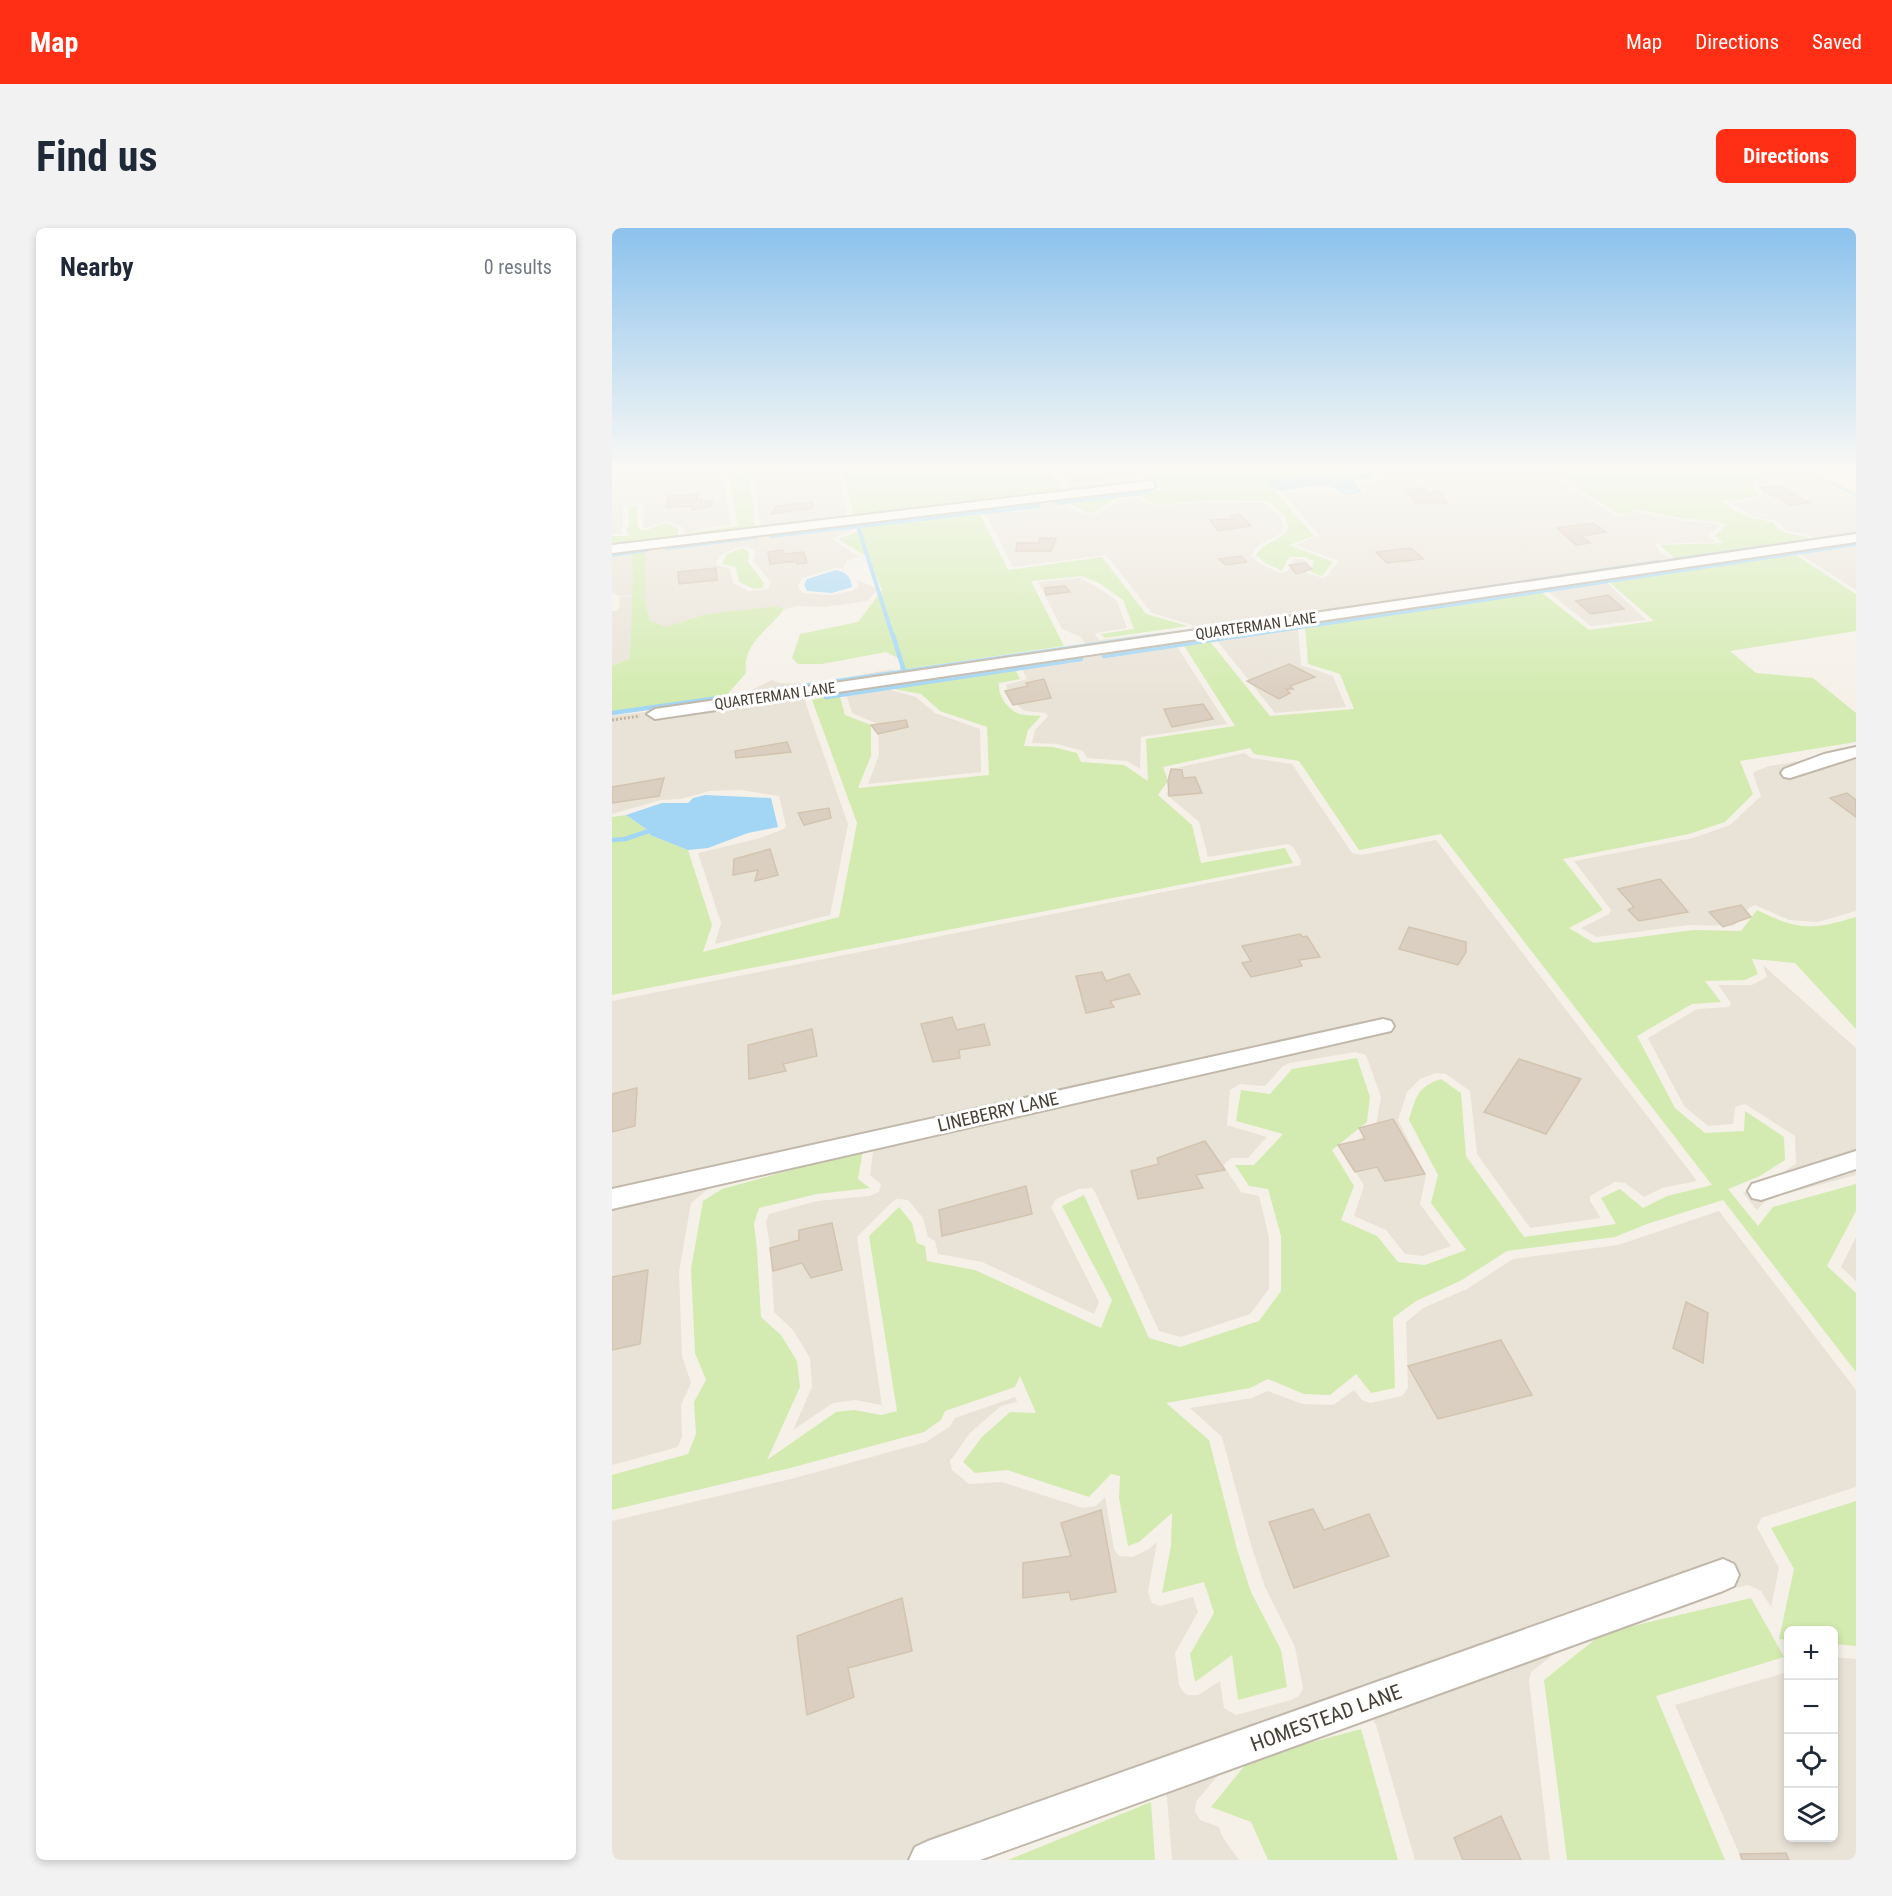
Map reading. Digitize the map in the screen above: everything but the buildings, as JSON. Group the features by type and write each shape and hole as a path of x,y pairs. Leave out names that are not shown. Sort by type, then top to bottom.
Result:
{"street":[{"path":"612,549 636,546"},
{"name":"QUARTERMAN LANE","path":"656,714 1800,546"},
{"path":"1790,773 1830,758 1856,752"},
{"name":"LINEBERRY LANE","path":"612,1199 1383,1026"},
{"path":"1761,1191 1856,1160"},
{"name":"HOMESTEAD LANE","path":"928,1860 1723,1575"}],"path":[{"path":"612,720 656,714"}],"shaded area":[{"path":"843,546 859,557 848,560 843,567 845,569 835,568 802,578 798,586 802,593 830,595 852,591 859,587 857,580 875,588 876,591 868,601 825,607 798,606 784,609 777,606 706,614 666,627 650,621 645,598 645,552 633,577 633,595 619,596 612,592 612,548","holes":["739,547 748,547 755,551 754,561 771,583 768,589 748,591 733,583 730,569 716,565 721,555"]},
{"path":"1002,546 1256,546 1251,556 1260,564 1281,573 1288,571 1294,559 1302,559 1308,562 1306,573 1323,578 1339,561 1299,546 1656,546 1661,553 1675,560 1773,546 1856,546 1856,590 1798,553 1789,551 1628,574 1630,577 1605,581 1646,620 1591,626 1547,591 1541,589 1421,605 1300,625 1298,628 1301,665 1333,676 1346,707 1275,713 1214,637 1179,642 1176,645 1227,724 1141,737 1140,769 1127,761 1087,758 1083,751 1057,744 1032,743 1035,730 1048,716 1046,713 1024,711 1010,699 1006,685 1027,679 1020,664 895,681 887,689 916,697 935,713 980,729 981,772 868,784 879,755 878,724 852,713 845,691 810,697 805,701 848,824 830,915 715,944 721,923 698,853 757,839 784,829 786,826 779,796 740,790 709,791 681,799 661,800 612,814 612,716 685,707 739,696 772,680 779,683 811,684 893,669 895,672 901,672 1085,644 1081,637 1062,629 1038,582 1079,578 1117,601 1127,628 1096,633 1099,640 1190,629 1195,626 1152,613 1106,555 1013,567"},
{"path":"633,596 630,658 612,666 612,611 617,611 620,605 619,597"},
{"path":"1856,752 1856,911 1818,922 1789,920 1755,905 1749,908 1734,926 1690,925 1596,937 1581,928 1609,914 1611,910 1574,861 1693,838 1730,825 1761,796 1754,772 1769,766"},
{"path":"1245,753 1251,758 1292,764 1352,853 1362,855 1436,840 1697,1181 1662,1188 1644,1197 1625,1183 1615,1182 1590,1196 1590,1201 1601,1218 1530,1228 1477,1154 1470,1091 1446,1074 1436,1073 1420,1079 1407,1092 1398,1120 1426,1176 1420,1204 1451,1246 1423,1256 1405,1254 1386,1230 1354,1216 1364,1186 1344,1151 1376,1125 1381,1097 1366,1055 1355,1052 1290,1063 1283,1066 1265,1086 1240,1084 1230,1090 1227,1125 1267,1137 1248,1158 1232,1158 1224,1166 1241,1192 1259,1196 1269,1237 1269,1289 1250,1314 1181,1337 1159,1331 1092,1188 1079,1189 1056,1199 1051,1207 1099,1302 1094,1314 982,1262 938,1254 935,1241 928,1237 923,1218 908,1200 897,1199 857,1237 882,1405 855,1400 833,1403 793,1430 812,1387 810,1358 793,1330 774,1312 770,1246 766,1222 769,1214 817,1201 869,1196 879,1192 881,1184 870,1175 874,1146 714,1184 691,1203 679,1272 682,1356 691,1383 681,1405 682,1436 678,1447 612,1465 612,1001 1300,865 1301,861 1293,847 1288,844 1208,857 1199,822 1166,794 1175,780 1171,769"},
{"path":"1763,965 1856,1048 1856,1175 1767,1199 1757,1210 1743,1193 1768,1182 1796,1164 1795,1136 1745,1104 1735,1107 1733,1124 1708,1126 1684,1106 1648,1038 1697,1009 1729,1007 1731,1003 1718,985 1752,985 1767,977"},
{"path":"1719,1211 1856,1390 1856,1487 1761,1518 1757,1527 1779,1568 1771,1607 1761,1591 1748,1585 1598,1620 1531,1672 1529,1680 1550,1860 1415,1860 1376,1725 1371,1717 1242,1746 1196,1802 1195,1811 1200,1820 1219,1827 1223,1838 1239,1860 1172,1860 1167,1798 1164,1790 967,1860 612,1860 612,1521 791,1479 926,1442 949,1427 955,1418 1015,1397 1017,1402 1001,1406 970,1433 950,1461 952,1470 969,1484 1002,1482 1083,1508 1096,1506 1105,1497 1114,1549 1119,1556 1133,1557 1157,1542 1148,1592 1152,1603 1160,1606 1193,1597 1198,1612 1175,1653 1179,1685 1184,1693 1198,1695 1220,1681 1224,1708 1236,1715 1291,1700 1299,1696 1303,1688 1295,1647 1265,1587 1251,1545 1222,1437 1190,1408 1252,1398 1267,1391 1303,1404 1333,1405 1354,1390 1362,1400 1370,1403 1402,1396 1408,1388 1406,1322 1423,1308 1467,1289 1513,1259 1618,1245"},
{"path":"1856,1237 1856,1281 1841,1267"},
{"path":"1838,1657 1856,1659 1856,1860 1742,1860 1675,1705 1784,1673 1784,1842 1838,1842"}],"green space":[{"path":"850,546 996,546 1008,570 1102,557 1146,614 1188,626 1105,638 1101,634 1134,629 1123,600 1099,583 1082,576 1031,581 1064,646 900,670 900,659 886,652 822,664 798,664 792,658 800,634 858,622 882,590 869,558"},
{"path":"1292,546 1333,562 1322,576 1311,572 1314,561 1304,557 1289,557 1282,571 1265,563 1256,555 1263,547"},
{"path":"1661,546 1759,546 1674,558"},
{"path":"742,548 749,552 748,562 764,583 763,588 754,589 739,582 736,567 722,564 727,554"},
{"path":"645,552 645,598 650,621 666,627 706,614 777,606 784,609 752,645 748,653 746,673 726,696 612,712 612,666 630,658 633,577 631,553"},
{"path":"1793,553 1856,594 1856,631 1730,651 1756,673 1813,678 1856,713 1856,742 1740,761 1753,794 1725,822 1689,834 1563,859 1603,910 1569,928 1594,943 1693,930 1741,931 1757,910 1784,922 1806,926 1828,924 1856,917 1856,1029 1795,963 1752,959 1758,974 1745,980 1705,981 1721,1002 1692,1004 1637,1036 1675,1108 1705,1133 1744,1131 1745,1111 1784,1137 1785,1160 1760,1176 1728,1189 1758,1226 1773,1207 1856,1184 1856,1211 1827,1266 1856,1293 1856,1372 1723,1200 1647,1224 1615,1237 1507,1251 1460,1281 1416,1301 1393,1318 1395,1388 1371,1393 1356,1374 1330,1395 1304,1394 1268,1379 1250,1388 1166,1403 1209,1440 1237,1549 1251,1592 1281,1650 1287,1687 1238,1700 1232,1655 1195,1682 1190,1654 1214,1613 1204,1582 1162,1593 1171,1546 1172,1513 1139,1542 1128,1546 1119,1498 1120,1476 1111,1474 1089,1497 1007,1470 975,1473 963,1462 982,1437 1010,1412 1036,1413 1020,1376 1015,1387 945,1411 941,1420 924,1432 790,1468 612,1510 612,1475 688,1454 696,1434 694,1402 706,1380 695,1353 691,1269 703,1201 722,1189 863,1150 858,1179 870,1188 817,1194 759,1208 754,1224 761,1317 781,1335 797,1361 800,1387 767,1460 836,1412 854,1410 881,1415 897,1411 869,1236 899,1207 912,1223 917,1243 925,1246 927,1261 975,1270 1101,1328 1112,1300 1062,1206 1084,1195 1149,1338 1180,1347 1259,1321 1281,1291 1281,1236 1268,1189 1249,1186 1235,1165 1254,1165 1283,1134 1236,1121 1241,1090 1270,1094 1292,1069 1357,1058 1370,1097 1367,1122 1332,1150 1354,1186 1341,1220 1377,1236 1398,1262 1425,1265 1466,1250 1431,1203 1438,1175 1409,1120 1422,1089 1441,1079 1461,1093 1466,1156 1524,1237 1616,1224 1601,1198 1620,1189 1643,1208 1667,1196 1712,1185 1441,834 1359,850 1299,761 1254,754 1250,748 1163,767 1168,781 1158,795 1192,825 1201,863 1285,848 1293,863 612,995 612,817 626,815 649,831 650,835 688,850 712,925 703,952 839,917 857,823 812,700 839,693 845,715 871,725 871,756 858,788 989,775 987,727 940,711 921,694 894,689 901,682 960,675 1013,665 1020,679 999,683 1002,697 1016,712 1023,715 1041,716 1028,730 1024,746 1053,747 1077,753 1081,762 1124,765 1148,781 1146,739 1235,726 1183,644 1208,639 1270,716 1354,709 1340,674 1308,664 1305,627 1423,607 1541,592 1589,630 1654,621 1610,583"},
{"path":"1856,1501 1856,1646 1838,1644 1838,1626 1784,1626 1784,1640 1779,1639 1794,1569 1771,1528"},
{"path":"1751,1598 1784,1657 1656,1696 1725,1860 1567,1860 1544,1680 1603,1633"},
{"path":"1361,1729 1398,1860 1268,1860 1251,1822 1211,1807 1250,1759"},
{"path":"1151,1802 1155,1860 1008,1860"}],"water":[{"path":"836,570 847,576 852,587 832,593 807,591 804,585 807,579"},
{"path":"705,795 771,798 778,827 748,833 708,848 688,850 650,835 649,831 626,815 662,803 688,803 693,798"}],"waterway":[{"path":"667,548 682,546"},
{"path":"864,546 893,637"},
{"path":"1672,560 1770,546"},
{"path":"1235,637 1842,546"},
{"path":"612,555 646,550"},
{"path":"1424,597 1658,562"},
{"path":"1151,637 1366,606"},
{"path":"893,635 904,671"},
{"path":"612,713 1162,635"},
{"path":"1104,656 1245,635"},
{"path":"826,697 1081,659"},
{"path":"612,840 625,839 649,831"}]}
